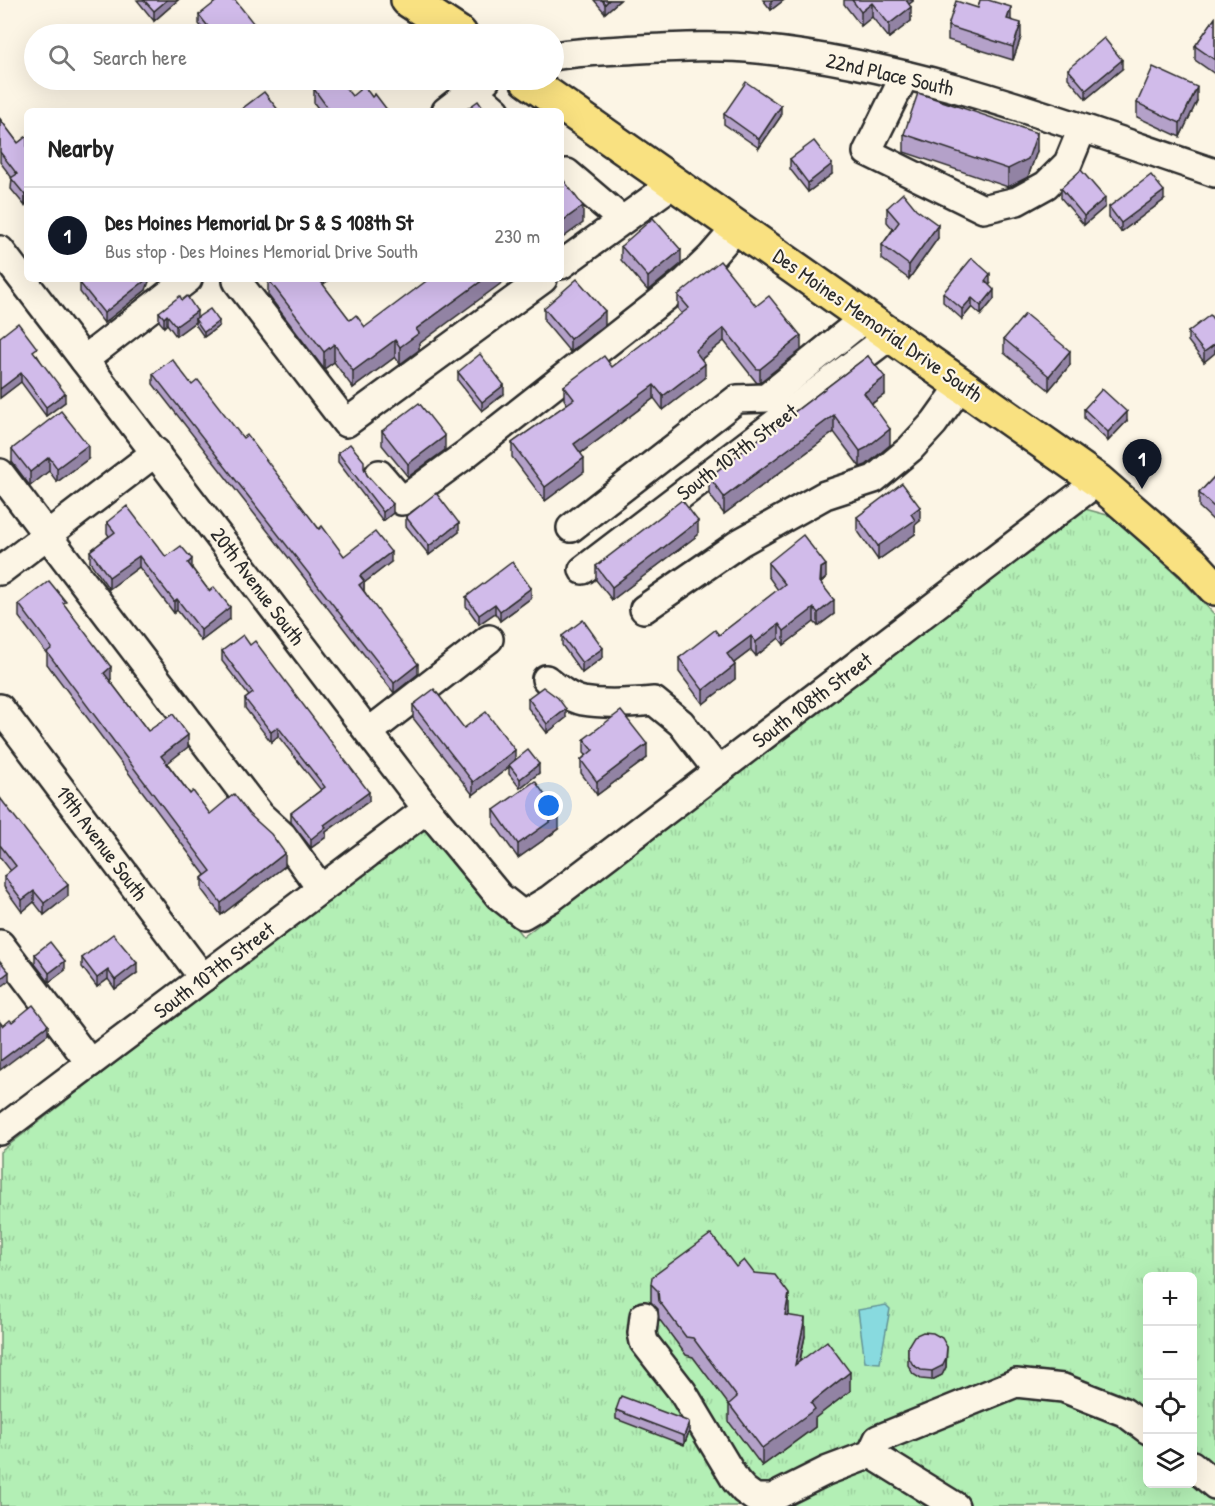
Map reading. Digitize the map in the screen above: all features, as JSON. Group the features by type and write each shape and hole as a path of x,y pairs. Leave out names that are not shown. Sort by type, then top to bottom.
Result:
{"main road":[{"path":"408,0 445,24"},
{"name":"Des Moines Memorial Drive South","path":"541,90 1098,481 1192,563 1215,588"}],"street":[{"name":"22nd Place South","path":"564,54 671,48 757,49 865,65 956,88 1215,173"},
{"path":"905,75 867,152 983,209 1017,201 1046,185 1068,163 1082,129"},
{"path":"450,108 473,90"},
{"path":"482,90 494,108"},
{"path":"567,173 621,219"},
{"path":"564,263 621,219 674,183"},
{"path":"379,474 402,501 465,455 686,281 737,227"},
{"name":"20th Avenue South","path":"0,250 24,281"},
{"name":"20th Avenue South","path":"24,282 427,809 499,896 523,915"},
{"path":"84,360 184,282"},
{"path":"239,282 346,423 539,282"},
{"path":"572,528 737,399 766,398 879,326"},
{"name":"South 107th Street","path":"583,570 879,326"},
{"path":"644,609 741,542 825,495 874,479 910,449 934,423 962,384"},
{"path":"0,572 156,452"},
{"path":"0,473 260,815 283,836 321,889"},
{"name":"South 108th Street","path":"523,915 550,899 1098,481"},
{"path":"369,732 489,639"},
{"path":"546,679 564,693 582,700 631,703 654,701 681,723 718,771"},
{"name":"19th Avenue South","path":"0,708 203,978"},
{"name":"South 107th Street","path":"0,1131 427,809"},
{"path":"0,944 90,1063"},
{"path":"644,1316 642,1333 644,1342 681,1391 736,1480 755,1498 771,1498 826,1471 871,1454 878,1439 1016,1383 1063,1388 1124,1412 1143,1426"},
{"path":"871,1454 955,1506"},
{"path":"1197,1470 1215,1485"}],"green space":[{"path":"1085,509 1111,516 1176,574 1215,615 1215,1506 0,1506 0,1152 414,831 438,831 523,937 1054,519"}],"water":[{"path":"886,1305 890,1309 880,1363 865,1362 858,1310"}],"building":[{"path":"144,0 167,0 154,11"},
{"path":"218,0 235,0 254,24 206,24 199,15"},
{"path":"852,0 906,0 911,7 889,24 872,3 861,12"},
{"path":"980,0 1011,7 1007,19 1021,23 1013,47 948,26 956,1 978,8"},
{"path":"1215,18 1215,60 1195,46"},
{"path":"1104,38 1122,60 1086,90 1068,69"},
{"path":"1153,67 1197,87 1180,123 1137,103"},
{"path":"746,82 781,106 759,139 724,114"},
{"path":"315,90 347,90 352,96 359,90 367,90 372,97 375,94 386,108 328,108"},
{"path":"264,92 277,108 243,108"},
{"path":"918,93 1037,133 1028,159 1008,169 904,134"},
{"path":"478,101 483,108 468,108"},
{"path":"0,119 18,143 24,138 24,194 11,178 17,174 0,152"},
{"path":"814,141 832,164 808,183 790,159"},
{"path":"1081,170 1105,198 1084,216 1061,188"},
{"path":"1151,175 1164,191 1121,223 1109,207"},
{"path":"564,181 583,206 564,220"},
{"path":"903,193 916,209 938,225 909,265 882,245 899,222 887,208"},
{"path":"653,218 681,250 648,277 621,246"},
{"path":"972,258 990,274 985,281 994,290 981,306 972,298 962,309 943,293"},
{"path":"720,261 756,306 769,296 801,336 760,369 757,369 724,328 695,351 705,364 663,396 654,385 574,444 584,458 545,487 512,443 574,399 564,386 604,356 612,367 689,308 678,295"},
{"path":"577,279 605,311 570,339 544,308"},
{"path":"81,282 143,282 104,313"},
{"path":"270,282 321,282 350,320 356,315 365,327 425,282 480,282 416,329 419,333 400,347 395,340 353,371 334,344 324,352"},
{"path":"180,296 182,300 187,296 197,311 176,326 167,315 164,318 159,312"},
{"path":"210,309 219,321 204,332 195,319"},
{"path":"1025,314 1070,351 1049,376 1004,339"},
{"path":"1210,315 1215,322 1215,344 1204,352 1188,332"},
{"path":"18,323 37,348 33,351 65,393 46,407 21,373 0,389 0,337"},
{"path":"480,354 504,385 482,402 458,372"},
{"path":"868,356 885,377 864,393 890,429 860,451 834,415 724,497 709,477"},
{"path":"172,359 192,385 198,380 243,438 247,435 319,529 322,526 344,556 375,532 391,552 360,576 364,581 359,585 418,664 394,683 153,374"},
{"path":"1102,389 1127,412 1108,432 1084,409"},
{"path":"419,403 445,436 408,464 382,431"},
{"path":"61,411 88,445 57,468 49,457 30,472 12,449"},
{"path":"350,444 364,461 367,475 393,504 383,512 338,453"},
{"path":"1215,476 1215,508 1199,493"},
{"path":"902,483 920,507 911,514 915,520 878,546 857,517"},
{"path":"436,493 459,523 429,546 406,517"},
{"path":"682,500 698,521 612,587 596,566"},
{"path":"127,506 166,557 181,546 192,559 188,563 209,591 214,587 230,607 201,630 177,599 174,601 139,556 109,577 90,551 115,532 107,522"},
{"path":"803,535 826,565 821,568 820,582 834,600 818,613 814,608 784,631 779,624 756,642 751,636 727,654 735,665 703,690 679,658 715,630 719,635 785,584 768,563"},
{"path":"512,562 531,588 500,611 495,604 479,615 466,597"},
{"path":"49,581 111,667 104,673 148,731 173,714 188,735 161,756 190,794 193,791 210,814 234,794 249,814 271,834 285,853 221,903 202,878 211,871 47,652 52,648 19,604"},
{"path":"583,620 603,648 582,663 562,636"},
{"path":"243,635 250,645 255,641 369,792 324,825 326,827 311,839 291,813 325,787 278,727 271,732 245,699 253,693 222,651"},
{"path":"543,687 558,698 566,709 547,724 528,698"},
{"path":"434,689 464,728 486,712 515,750 473,782 413,705"},
{"path":"621,711 647,744 597,782 581,760 593,750 584,739"},
{"path":"528,750 539,764 520,779 509,765"},
{"path":"535,781 559,815 518,844 494,810"},
{"path":"0,798 68,885 44,903 34,891 22,900 4,876 16,866 0,845"},
{"path":"113,934 137,963 115,980 108,970 97,978 82,958"},
{"path":"50,942 65,961 49,973 35,954"},
{"path":"0,961 9,972 0,979"},
{"path":"33,1005 48,1025 0,1061 0,1022 3,1026 10,1020 12,1022"},
{"path":"711,1234 736,1267 744,1260 754,1273 775,1275 789,1294 785,1315 805,1318 795,1365 827,1341 850,1372 811,1403 815,1409 762,1448 729,1404 737,1397 693,1338 686,1337 659,1301 658,1291 651,1284 652,1277"},
{"path":"923,1332 933,1333 942,1338 947,1347 946,1358 942,1366 932,1371 921,1370 913,1365 908,1356 908,1346 914,1336"},
{"path":"621,1396 687,1421 689,1423 684,1436 616,1410"}],"place":[{"name":"Des Moines Memorial Dr S & S 108th St","path":"1142,489"}]}
